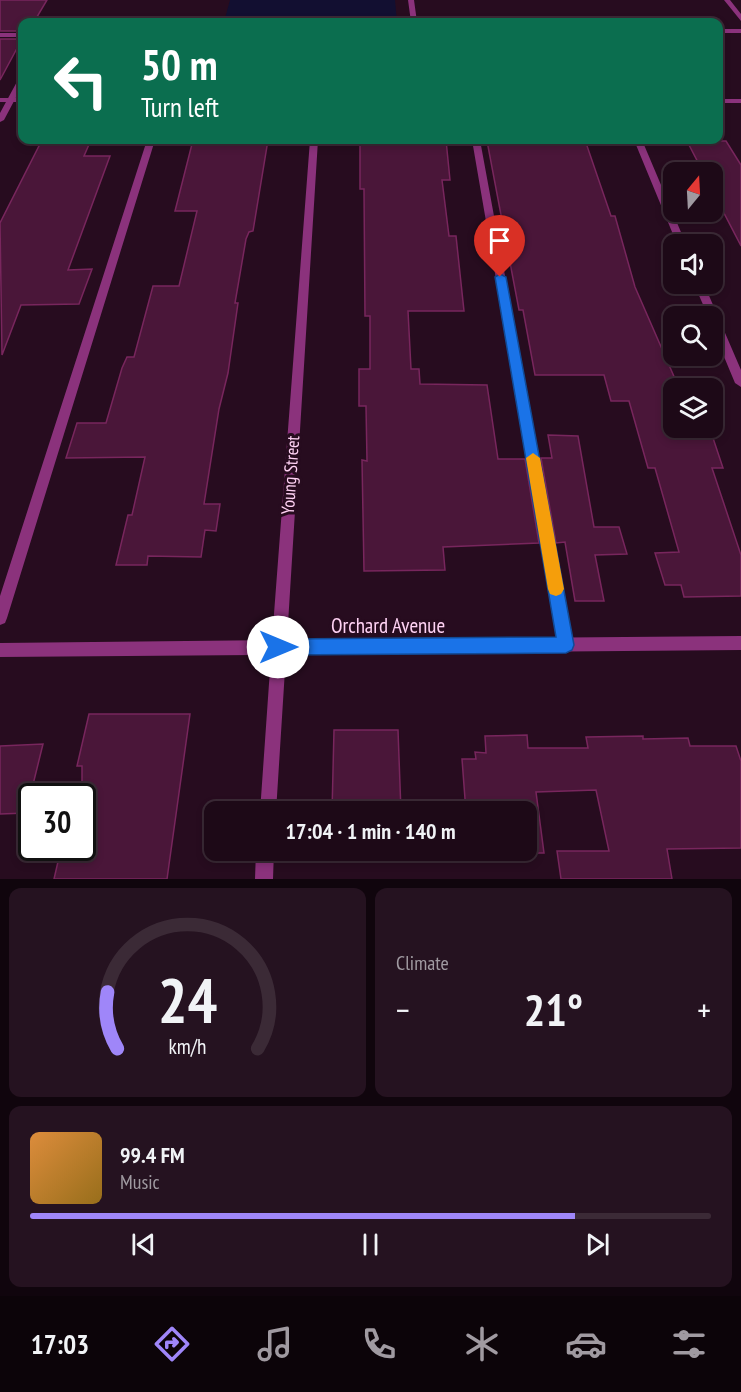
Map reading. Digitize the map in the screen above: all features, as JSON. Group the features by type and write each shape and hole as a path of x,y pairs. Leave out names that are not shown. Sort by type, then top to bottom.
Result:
{"street":[{"path":"411,0 413,18"},
{"path":"727,0 741,19"},
{"path":"723,31 741,31"},
{"path":"0,35 18,35"},
{"path":"0,120 18,87"},
{"path":"0,100 18,100"},
{"path":"723,101 741,101"},
{"path":"0,618 150,144"},
{"name":"Young Street","path":"269,801 314,144"},
{"path":"477,144 566,645"},
{"path":"640,144 678,234"},
{"path":"703,294 741,383"},
{"name":"Orchard Avenue","path":"0,650 741,643"},
{"path":"264,879 265,861"}],"shaded area":[{"path":"230,0 395,0 397,18 225,18"}],"building":[{"path":"0,0 47,0 36,18 18,18 18,31 0,31"},
{"path":"0,39 18,39 18,46 0,80"},
{"path":"723,141 726,141 741,165 741,246 723,211 723,162 698,162 689,144 723,144"},
{"path":"40,144 89,144 84,156 110,156 68,270 92,269 79,304 21,305 2,355 0,223"},
{"path":"192,144 267,144 253,231 249,232 246,239 235,303 238,303 228,373 219,409 204,504 220,504 216,531 205,530 201,557 148,556 147,565 116,565 128,515 132,515 145,457 66,458 77,423 106,423 122,368 127,357 134,357 153,286 179,286 197,211 175,211"},
{"path":"360,144 446,144 450,180 442,180 449,236 456,236 464,311 408,311 411,369 419,369 420,384 487,385 498,459 525,459 539,543 443,547 445,570 364,571 362,460 367,461 366,406 359,406 359,369 370,369 370,316 365,316 364,189 360,189"},
{"path":"488,144 586,144 611,216 615,216 635,287 663,351 663,366 669,366 675,378 663,378 663,438 713,438 723,468 712,468 741,555 741,596 684,597 681,585 665,585 655,553 679,552 655,468 648,468 629,401 611,401 604,375 535,375 523,310 519,310"},
{"path":"548,435 578,436 594,527 619,527 627,554 595,555 604,601 575,601 565,542 556,543 541,458 552,458"},
{"path":"89,714 190,714 167,879 54,879 58,861 96,861 96,783 82,783 82,766 77,766"},
{"path":"334,730 398,730 401,801 332,801"},
{"path":"527,735 528,748 588,748 586,737 643,736 643,739 688,738 690,746 736,746 741,761 741,848 667,849 672,879 561,879 557,851 609,851 596,790 536,792 544,853 537,853 537,801 465,801 462,759 476,759 475,752 486,753 485,736"},
{"path":"43,744 33,783 18,783 18,813 0,814 0,746"}],"slow traffic":[{"path":"533,458 556,589"}],"route":[{"path":"278,647 566,645 500,277"}]}
